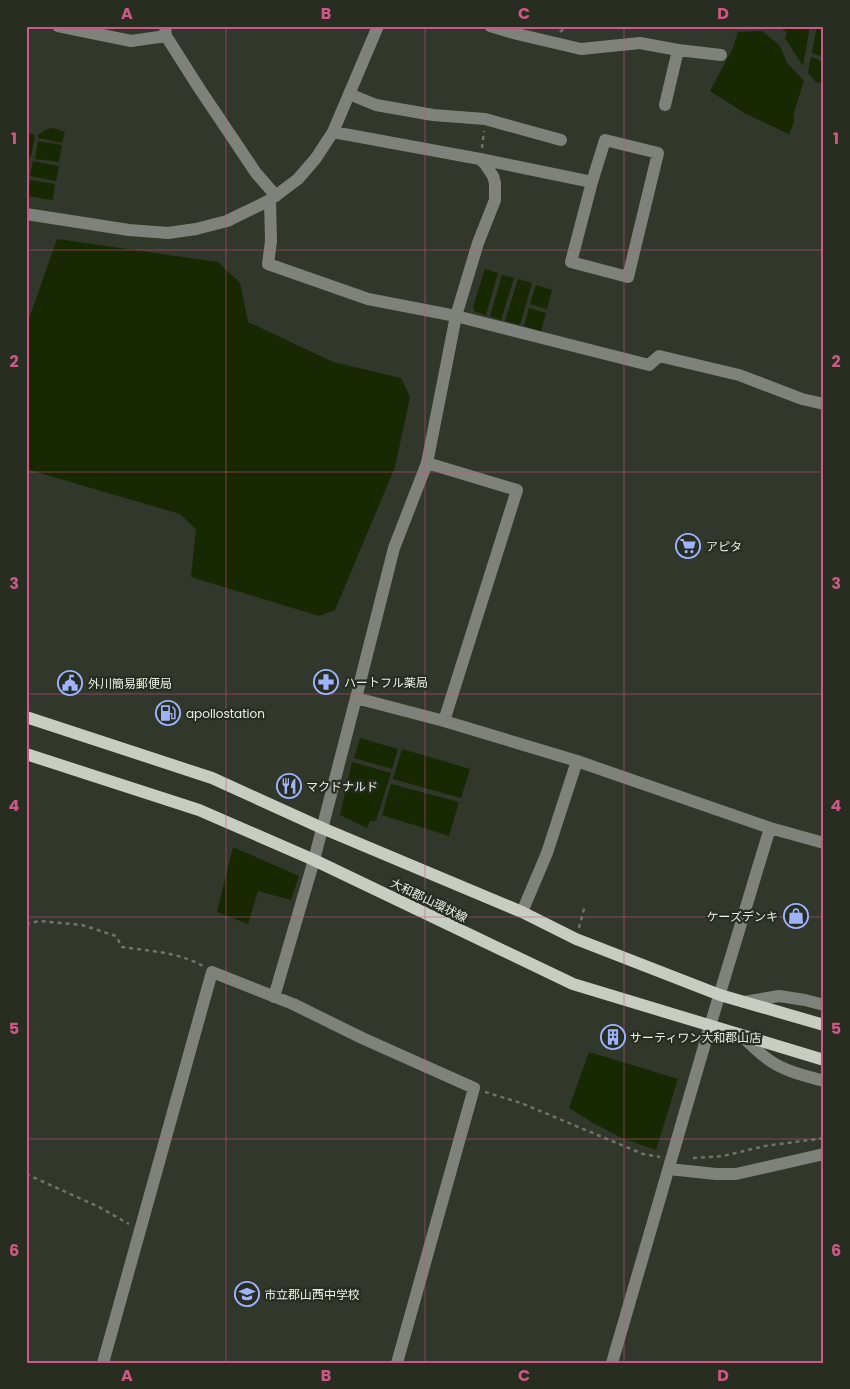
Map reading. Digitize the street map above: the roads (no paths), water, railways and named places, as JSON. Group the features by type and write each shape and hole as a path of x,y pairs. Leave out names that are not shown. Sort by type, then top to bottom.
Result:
{"main road":[{"name":"大和郡山環状線","path":"26,717 212,778 322,828 522,912 576,939 720,995 824,1025"},
{"name":"大和郡山環状線","path":"26,754 199,810 314,860 573,984 824,1060"}],"street":[{"path":"58,26 131,41 165,31 198,88 273,198 268,264 368,299 456,316 649,365 659,356 739,376 802,399 824,404"},
{"path":"26,214 129,230 168,233 196,229 227,221 273,198 298,179 316,158 332,132 378,26"},
{"path":"490,26 581,49 640,43 721,55"},
{"path":"665,105 678,50"},
{"path":"349,94 376,104 433,115 485,119 561,140"},
{"path":"332,132 592,182"},
{"path":"605,140 658,153 628,277 571,262 592,182 605,140"},
{"path":"274,997 314,860 394,548 427,463 456,316 478,243 495,200 495,183 490,170 480,159"},
{"path":"495,183 504,174 522,168"},
{"path":"427,463 517,490 444,720"},
{"path":"356,698 444,720 578,761 770,828 824,843"},
{"path":"522,912 547,853 578,761"},
{"path":"612,1363 770,828"},
{"path":"102,1363 212,972 293,1004 362,1038 474,1088 397,1363"},
{"path":"744,1002 779,996 824,1005"},
{"path":"742,1036 773,1063 798,1074 824,1081"},
{"path":"671,1164 716,1174 736,1174 824,1154"}],"place":[{"name":"アピタ","path":"688,546"},
{"name":"ハートフル薬局","path":"326,682"},
{"name":"外川簡易郵便局","path":"70,683"},
{"name":"apollostation","path":"168,713"},
{"name":"マクドナルド","path":"289,786"},
{"name":"ケーズデンキ","path":"796,916"},
{"name":"サーティワン大和郡山店","path":"613,1037"},
{"name":"市立郡山西中学校","path":"247,1294"}]}
